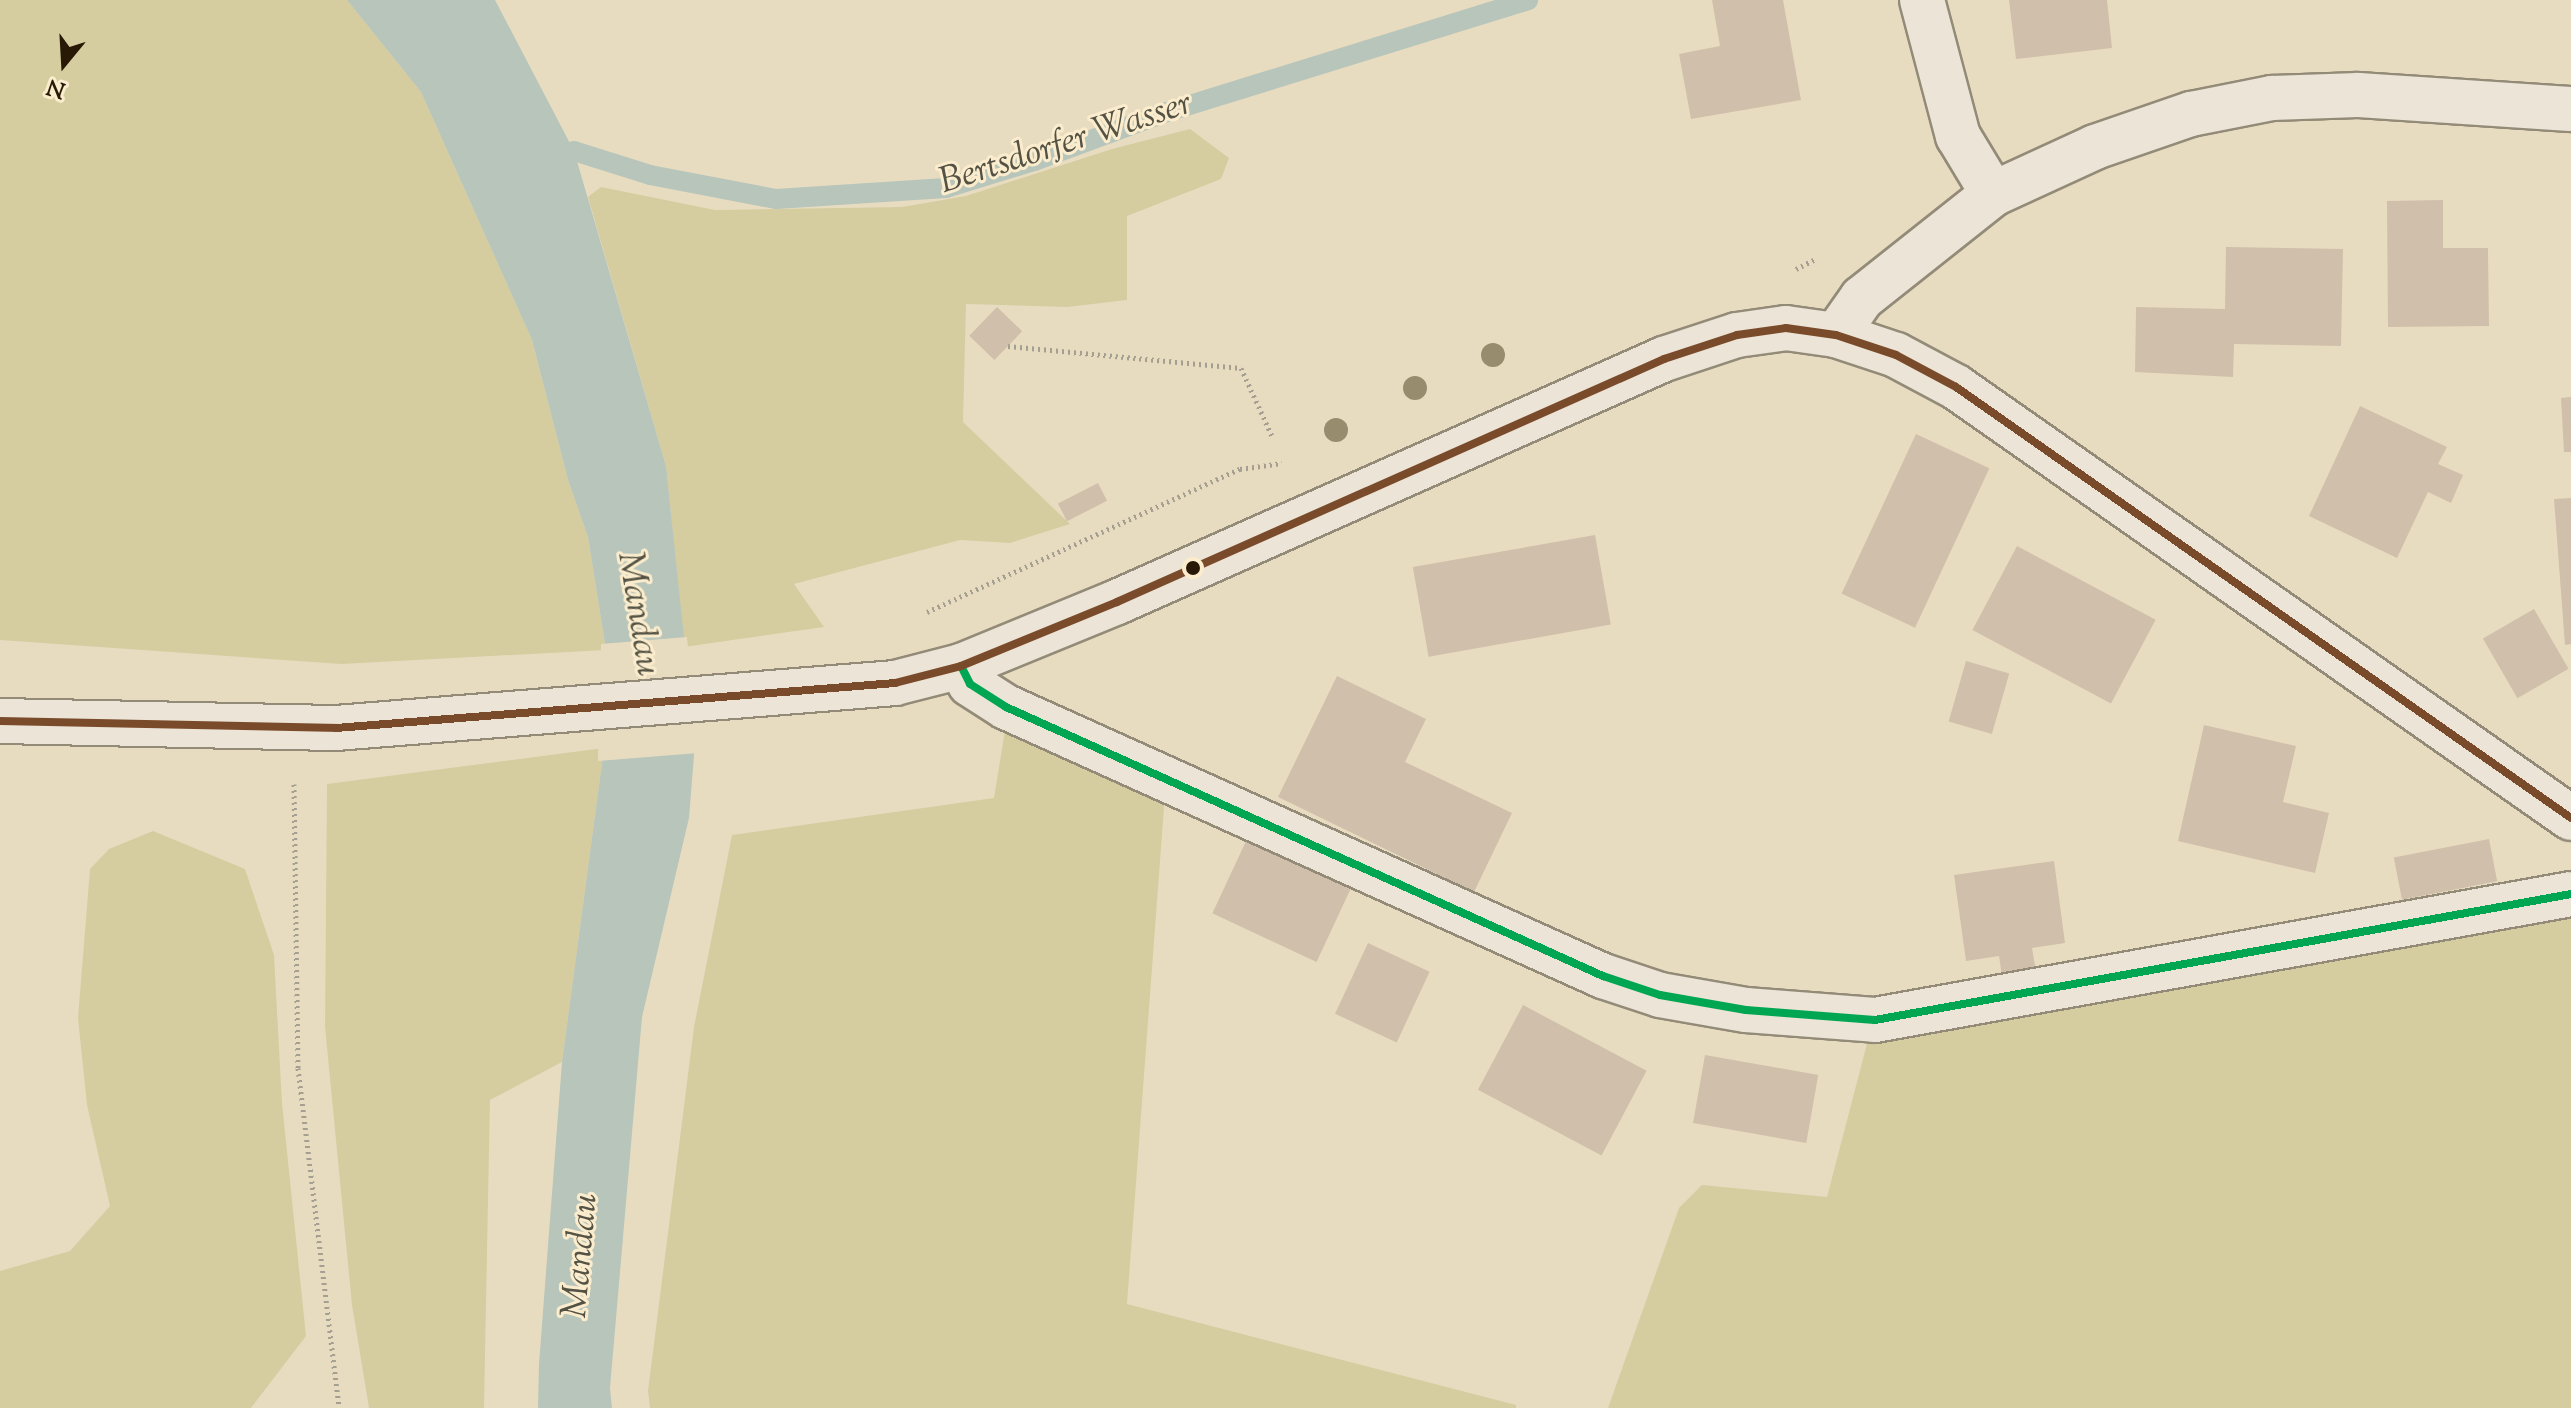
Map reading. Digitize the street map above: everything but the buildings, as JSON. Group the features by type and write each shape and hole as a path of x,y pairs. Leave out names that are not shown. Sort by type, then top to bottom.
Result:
{"main road":[{"path":"1922,0 1958,136 1993,194"},
{"path":"1836,335 1862,298 1993,194 2095,147 2191,114 2272,98 2358,95 2571,109"},
{"path":"0,721 294,729 895,683 961,666 1219,558 1664,359 1737,335 1786,328 1836,335 1896,355 1956,387 2571,818"},
{"path":"961,666 970,684 1006,707 1603,976 1660,995 1746,1010 1875,1020 2571,894"}],"path":[{"path":"1008,346 1241,368 1272,436"},
{"path":"913,619 1240,469 1283,463"},
{"path":"294,729 298,1068 339,1408"}],"shaded area":[{"path":"0,0 347,0 421,92 532,340 568,480 588,537 606,650 341,664 0,640"},
{"path":"1190,129 1229,158 1221,179 1127,216 1127,300 1067,307 966,304 963,422 1070,524 1010,543 960,540 794,584 824,627 684,647 666,466 588,197 601,187 715,210 902,207 966,196 1112,149"},
{"path":"1006,724 1165,794 1127,1304 1516,1405 1516,1408 650,1408 648,1391 694,1027 732,835 994,798"},
{"path":"604,748 562,1062 490,1100 484,1408 369,1408 352,1305 325,1027 327,784"},
{"path":"153,831 245,869 274,955 282,1103 306,1336 251,1408 0,1408 0,1271 70,1251 110,1206 87,1105 78,1018 90,869 109,849"},
{"path":"2571,905 2571,1408 1608,1408 1679,1208 1702,1185 1827,1197 1869,1036"}],"water":[{"name":"Mandau","path":"347,0 495,0 574,151 666,466 695,743 689,818 642,1017 610,1388 612,1408 538,1408 562,1062 604,748 606,650 588,537 568,480 532,340 421,92"}],"pier":[{"path":"687,637 698,753 598,761 601,644"}],"waterway":[{"name":"Bertsdorfer Wasser","path":"551,161 574,151 650,175 776,199 946,188 1034,161 1167,112 1528,0"}],"transit line":[{"path":"0,721 336,728 895,683 961,666 1117,602 1664,359 1737,335 1786,328 1836,335 1896,355 1956,387 2571,818"},
{"path":"961,666 970,684 1006,707 1603,976 1660,995 1746,1010 1875,1020 2571,894"}]}
